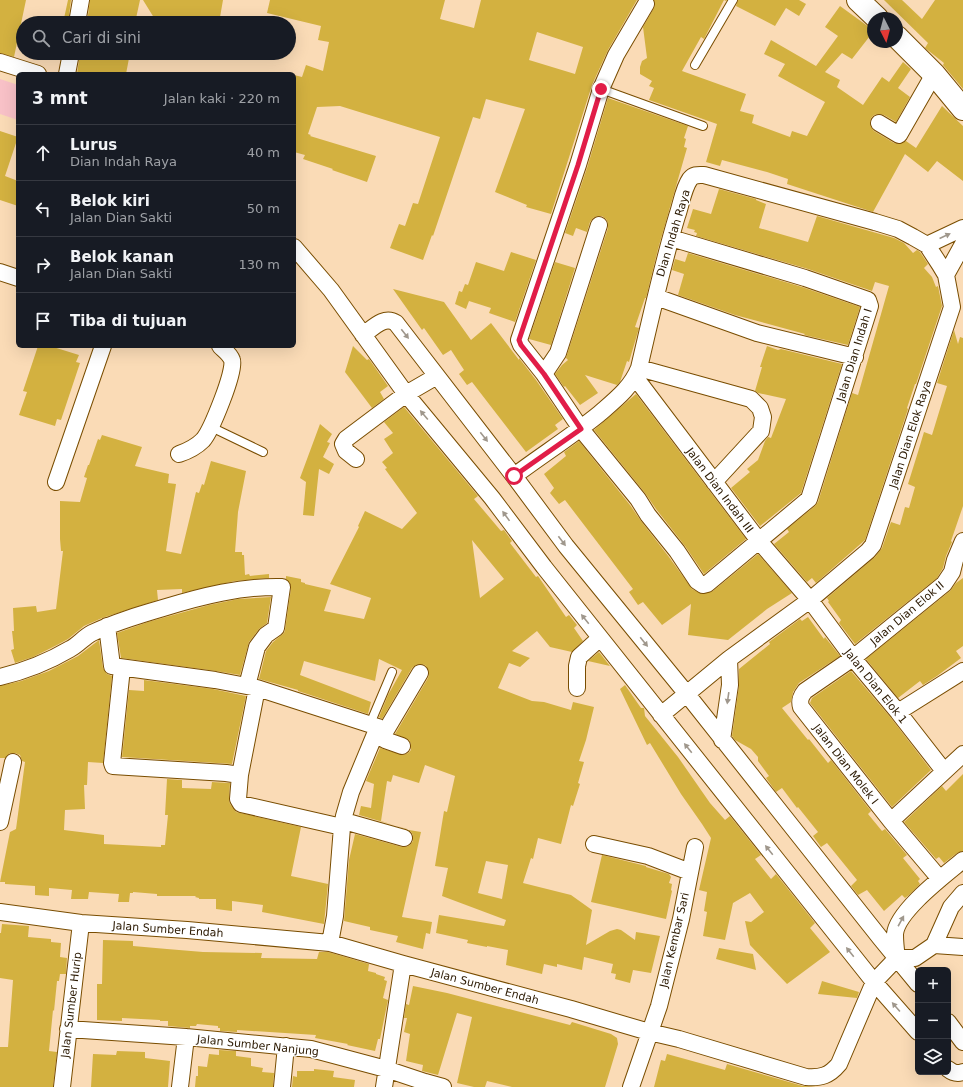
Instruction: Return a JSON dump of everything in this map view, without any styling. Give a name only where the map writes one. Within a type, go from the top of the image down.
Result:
[{"type":"main road","points":[[858,0],[871,12]]},
{"type":"main road","points":[[903,43],[934,74],[963,109]]},
{"type":"street","points":[[78,16],[81,0]]},
{"type":"street","points":[[581,429],[544,374],[521,345],[519,340],[578,165],[601,89],[616,55],[646,4]]},
{"type":"street","points":[[67,72],[70,60]]},
{"type":"street","points":[[0,62],[32,72]]},
{"type":"street","points":[[879,123],[899,135],[934,74]]},
{"type":"street","name":"Dian Indah Raya","points":[[514,476],[581,429],[622,395],[637,372],[671,238],[690,179],[697,174],[898,229],[927,245]]},
{"type":"street","points":[[544,374],[558,353],[599,225]]},
{"type":"street","points":[[927,245],[963,228]]},
{"type":"street","name":"Jalan Dian Indah I","points":[[581,429],[638,500],[697,581],[703,585],[708,584],[802,505],[811,495],[870,309],[870,303],[868,300],[805,278],[671,238]]},
{"type":"street","points":[[946,276],[963,244]]},
{"type":"street","name":"Jalan Dian Elok Raya","points":[[661,715],[729,659],[810,600],[868,551],[876,539],[957,310],[946,276],[927,245]]},
{"type":"street","points":[[296,249],[331,290],[406,394],[492,498],[600,638],[874,982],[915,1029]]},
{"type":"street","points":[[0,272],[16,277]]},
{"type":"street","points":[[656,297],[757,333],[855,357]]},
{"type":"street","points":[[363,335],[384,320],[394,321],[514,476],[566,546],[686,693],[915,980]]},
{"type":"street","points":[[56,482],[102,348]]},
{"type":"street","points":[[179,454],[196,446],[203,440],[211,427],[234,365],[230,355],[222,348]]},
{"type":"street","points":[[637,372],[751,399],[760,408],[763,417],[761,431],[714,482]]},
{"type":"street","name":"Jalan Dian Indah III","points":[[637,372],[714,482],[759,541],[810,600]]},
{"type":"street","points":[[356,459],[346,451],[344,444],[346,439],[406,394],[437,376]]},
{"type":"street","name":"Jalan Dian Elok II","points":[[853,658],[944,584],[959,561],[963,541]]},
{"type":"street","points":[[0,677],[18,673],[45,662],[71,649],[90,634],[132,617],[201,597],[262,587],[282,587],[276,628],[266,635],[257,647],[240,775],[238,799],[240,804],[343,824],[404,838]]},
{"type":"street","name":"Jalan Dian Elok 1","points":[[810,600],[853,658],[944,771]]},
{"type":"street","points":[[107,626],[112,665],[122,668],[215,680],[252,687],[378,727],[385,740],[402,746]]},
{"type":"street","points":[[578,688],[577,666],[579,657],[600,638]]},
{"type":"street","name":"Jalan Dian Molek I","points":[[853,658],[805,691],[801,696],[801,706],[891,821],[940,879]]},
{"type":"street","points":[[722,740],[730,685],[729,659]]},
{"type":"street","points":[[122,668],[112,763],[113,766],[240,775]]},
{"type":"street","points":[[898,712],[963,671]]},
{"type":"street","points":[[330,943],[335,916],[343,824],[351,792],[378,727],[420,673]]},
{"type":"street","points":[[891,821],[963,754]]},
{"type":"street","points":[[0,822],[13,762]]},
{"type":"street","points":[[594,844],[648,856],[690,872]]},
{"type":"street","name":"Jalan Kembar Sari","points":[[631,1087],[659,1006],[681,919],[695,847]]},
{"type":"street","points":[[897,958],[895,933],[899,921],[908,910],[940,879],[963,860]]},
{"type":"street","points":[[897,958],[915,958],[934,945],[951,907],[955,900],[963,893]]},
{"type":"street","name":"Jalan Sumber Endah","points":[[0,912],[81,923],[187,930],[330,943],[649,1032],[679,1039],[806,1076],[821,1077],[833,1072],[839,1064],[874,982],[897,958]]},
{"type":"street","name":"Jalan Sumber Hurip","points":[[62,1087],[81,923]]},
{"type":"street","points":[[934,945],[963,947]]},
{"type":"street","points":[[384,1087],[403,964]]},
{"type":"street","points":[[951,1026],[963,1042]]},
{"type":"street","name":"Jalan Sumber Nanjung","points":[[68,1029],[311,1049],[386,1069],[443,1087]]},
{"type":"street","points":[[180,1087],[186,1038]]},
{"type":"street","points":[[951,1044],[954,1042],[963,1042]]},
{"type":"street","points":[[282,1087],[286,1046]]},
{"type":"lane","points":[[695,65],[732,0]]},
{"type":"lane","points":[[601,89],[703,126]]},
{"type":"lane","points":[[211,427],[263,452]]},
{"type":"lane","points":[[378,727],[392,672]]},
{"type":"shaded area","points":[[0,79],[16,84],[16,119],[0,114]]},
{"type":"building","points":[[0,0],[26,0],[23,16],[16,16],[16,48],[14,57],[0,53]]},
{"type":"building","points":[[68,0],[71,0],[69,16],[65,16]]},
{"type":"building","points":[[90,0],[140,0],[137,16],[88,16]]},
{"type":"building","points":[[143,0],[223,0],[220,16],[153,16]]},
{"type":"building","points":[[270,0],[445,0],[440,19],[474,28],[481,0],[637,0],[608,50],[592,85],[551,214],[526,207],[527,205],[495,192],[525,109],[486,99],[480,119],[473,117],[433,236],[432,235],[423,260],[390,248],[399,224],[405,226],[413,203],[418,204],[440,137],[340,106],[317,107],[308,134],[311,135],[310,136],[376,156],[367,182],[303,159],[305,155],[296,153],[296,76],[302,77],[306,65],[323,71],[329,42],[318,40],[321,26],[296,20],[296,16],[279,16],[267,13]],"holes":[[[537,32],[583,47],[575,74],[529,60]]]},
{"type":"building","points":[[654,0],[724,0],[704,39],[701,37],[682,71],[746,94],[740,111],[754,115],[752,123],[790,137],[792,131],[807,136],[825,102],[778,76],[785,64],[764,54],[771,40],[816,66],[838,36],[825,27],[840,6],[867,26],[867,40],[852,59],[842,53],[825,72],[840,80],[837,87],[863,105],[882,77],[889,82],[903,62],[911,69],[898,88],[910,97],[896,122],[884,115],[874,115],[870,122],[871,127],[874,131],[894,143],[899,144],[906,141],[916,148],[942,106],[963,126],[963,181],[937,161],[928,172],[905,154],[873,212],[787,184],[788,179],[767,172],[722,160],[720,166],[706,162],[717,124],[649,100],[654,88],[649,86],[652,81],[640,74],[642,61],[647,58],[643,27],[655,4]]},
{"type":"building","points":[[738,0],[799,0],[806,4],[799,16],[786,8],[775,26],[736,6]]},
{"type":"building","points":[[884,0],[902,0],[922,19],[935,0],[963,0],[963,89],[943,65],[944,63],[925,48],[928,43],[903,19],[903,12],[896,12]]},
{"type":"building","points":[[79,60],[129,60],[126,72],[77,72]]},
{"type":"building","points":[[608,98],[688,126],[684,138],[686,139],[684,147],[687,148],[658,249],[646,298],[635,327],[639,328],[629,362],[627,361],[620,382],[617,385],[585,375],[598,393],[580,405],[555,374],[568,360],[566,358],[608,228],[608,223],[602,216],[597,216],[590,222],[587,232],[576,228],[573,236],[565,233],[587,168]]},
{"type":"building","points":[[0,131],[16,136],[16,143],[5,176],[16,180],[16,205],[0,200]]},
{"type":"building","points":[[719,189],[756,199],[766,204],[759,228],[808,242],[817,216],[894,238],[904,243],[913,253],[917,250],[920,252],[928,264],[924,268],[932,277],[936,287],[938,286],[942,306],[907,408],[908,409],[865,540],[816,583],[812,578],[807,582],[774,544],[789,532],[787,529],[818,502],[852,393],[858,395],[889,286],[875,282],[872,291],[808,269],[696,236],[697,233],[694,232],[695,230],[687,228],[693,209],[711,214]]},
{"type":"building","points":[[511,252],[536,260],[515,322],[489,313],[491,308],[469,301],[466,309],[455,304],[459,291],[462,292],[465,284],[468,285],[476,262],[504,271]]},
{"type":"building","points":[[688,253],[802,287],[860,307],[848,345],[804,335],[805,334],[735,315],[678,295],[684,274],[672,270],[675,259],[685,262]]},
{"type":"building","points":[[555,262],[575,268],[551,345],[529,339]]},
{"type":"building","points":[[393,289],[444,302],[471,340],[491,323],[536,380],[563,419],[555,425],[558,429],[526,452],[472,382],[467,385],[459,374],[464,370],[451,350],[443,355],[424,328],[422,330]]},
{"type":"building","points":[[954,330],[958,344],[960,337],[963,338],[963,506],[951,541],[952,542],[943,568],[937,578],[855,644],[839,623],[841,620],[828,602],[829,601],[827,598],[875,557],[882,548],[891,522],[900,525],[905,507],[909,508],[915,487],[908,484],[924,432],[932,435],[947,386],[937,383]]},
{"type":"building","points":[[353,346],[367,360],[369,359],[388,386],[380,392],[384,399],[372,408],[345,372]]},
{"type":"building","points":[[767,346],[778,350],[781,349],[842,364],[801,493],[760,526],[731,488],[750,472],[747,469],[758,460],[765,441],[768,437],[771,438],[786,399],[755,391],[762,367],[760,367]]},
{"type":"building","points":[[37,348],[56,348],[79,355],[76,362],[80,363],[61,420],[57,419],[55,426],[19,415],[27,392],[23,391]]},
{"type":"building","points":[[636,394],[746,539],[704,574],[645,493],[594,430]]},
{"type":"building","points":[[404,407],[478,496],[474,499],[501,531],[504,530],[512,541],[510,543],[536,577],[538,576],[566,617],[569,615],[577,625],[574,628],[583,641],[572,652],[550,647],[537,631],[512,651],[530,658],[520,667],[509,663],[498,688],[532,701],[544,702],[571,710],[573,702],[594,707],[579,761],[584,762],[578,783],[580,784],[573,806],[571,805],[561,844],[538,838],[533,859],[531,858],[523,883],[571,895],[592,910],[586,945],[610,931],[617,929],[621,930],[635,940],[636,932],[660,936],[651,973],[633,970],[630,983],[615,979],[616,974],[611,973],[613,964],[584,957],[582,970],[557,964],[557,967],[544,964],[542,974],[506,965],[508,950],[467,943],[468,940],[436,933],[439,915],[504,926],[506,920],[442,896],[448,868],[435,866],[444,811],[447,812],[455,776],[425,765],[419,783],[393,775],[391,782],[387,781],[381,821],[395,826],[359,815],[361,806],[371,808],[374,784],[366,781],[380,748],[403,755],[411,750],[409,740],[395,734],[428,678],[428,669],[425,665],[420,664],[412,668],[382,719],[379,717],[388,695],[402,670],[379,659],[375,681],[304,661],[300,675],[371,702],[368,714],[298,690],[259,679],[266,651],[273,642],[284,633],[285,630],[291,588],[286,576],[301,579],[301,582],[305,584],[331,590],[324,611],[364,619],[371,598],[330,584],[359,527],[358,526],[365,511],[402,529],[417,513],[385,469],[387,468],[382,462],[393,453],[384,439],[393,433],[384,422]],"holes":[[[472,540],[504,579],[480,598]],[[486,861],[508,865],[502,899],[478,893]]]},
{"type":"building","points":[[320,424],[332,434],[327,442],[330,443],[323,457],[334,464],[329,474],[319,469],[314,516],[303,515],[306,482],[300,478]]},
{"type":"building","points":[[102,435],[142,447],[135,466],[169,474],[168,483],[176,484],[166,551],[181,554],[196,492],[199,493],[202,484],[204,485],[211,461],[246,471],[238,512],[235,552],[242,552],[242,555],[244,555],[245,575],[249,574],[250,576],[269,574],[269,578],[235,581],[182,593],[182,589],[157,590],[158,600],[102,618],[84,626],[68,639],[57,645],[33,657],[15,663],[11,650],[14,649],[12,631],[14,631],[13,608],[36,606],[37,612],[56,609],[63,551],[61,551],[60,539],[60,501],[80,502],[87,478],[84,477],[98,439],[100,440]]},
{"type":"building","points":[[579,441],[630,505],[692,589],[702,594],[713,591],[758,554],[792,593],[767,609],[728,640],[688,635],[691,604],[662,625],[643,602],[638,605],[629,592],[633,589],[565,500],[559,504],[550,493],[554,488],[544,474],[566,456],[564,452]]},
{"type":"building","points":[[963,578],[963,646],[956,651],[961,658],[923,685],[920,681],[898,698],[866,659],[950,591],[956,583]]},
{"type":"building","points":[[271,597],[267,623],[259,629],[249,642],[240,675],[121,658],[117,633],[148,622],[209,605],[238,599]]},
{"type":"building","points":[[808,617],[824,639],[825,637],[840,656],[799,683],[793,692],[791,702],[782,708],[828,763],[831,760],[871,811],[868,814],[882,831],[885,829],[907,855],[903,858],[920,879],[918,881],[920,884],[909,895],[905,898],[902,895],[884,911],[867,890],[858,895],[851,886],[857,880],[827,843],[821,847],[813,836],[818,832],[782,788],[776,792],[766,778],[769,776],[758,761],[758,757],[751,749],[735,740],[732,736],[739,686],[739,669],[770,644],[769,642],[800,619],[802,621]]},
{"type":"building","points":[[99,640],[103,668],[107,674],[112,676],[103,763],[88,762],[87,785],[84,785],[85,809],[65,810],[64,830],[104,835],[104,844],[161,847],[161,845],[165,845],[168,815],[165,815],[167,779],[182,780],[182,788],[211,789],[212,782],[230,783],[230,804],[236,812],[301,827],[291,876],[328,884],[324,924],[262,912],[263,905],[232,901],[232,911],[216,909],[216,899],[199,899],[195,897],[196,896],[157,896],[157,894],[133,892],[130,893],[129,902],[118,902],[119,894],[89,892],[88,899],[71,899],[72,890],[49,888],[49,896],[35,895],[35,886],[5,884],[5,882],[0,882],[10,832],[16,829],[25,762],[22,761],[20,755],[15,753],[10,753],[5,758],[0,758],[0,686],[21,681],[49,671],[78,656]]},
{"type":"building","points":[[599,652],[610,666],[588,661]]},
{"type":"building","points":[[851,671],[891,718],[931,770],[892,807],[810,703],[812,698]]},
{"type":"building","points":[[144,680],[213,689],[246,696],[232,764],[122,757],[129,690],[144,691]]},
{"type":"building","points":[[625,685],[641,708],[644,708],[645,716],[678,757],[710,803],[725,820],[730,816],[761,855],[755,859],[771,879],[776,874],[815,923],[810,928],[830,952],[787,984],[750,945],[745,921],[751,922],[764,912],[750,893],[733,903],[725,940],[703,936],[707,912],[704,911],[707,892],[699,890],[711,838],[681,794],[650,743],[647,745],[620,689]]},
{"type":"building","points":[[963,774],[963,851],[957,853],[944,863],[939,857],[936,859],[904,822],[942,786],[946,791]]},
{"type":"building","points":[[408,830],[421,832],[402,917],[432,922],[430,934],[426,933],[423,949],[396,942],[398,936],[370,930],[370,927],[344,921],[349,860],[355,834],[406,847],[413,841],[413,835]]},
{"type":"building","points":[[602,855],[646,866],[669,874],[671,877],[669,883],[672,884],[672,891],[666,919],[591,902]]},
{"type":"building","points":[[2,924],[29,926],[28,937],[51,939],[51,942],[61,943],[60,957],[67,958],[66,974],[60,974],[59,981],[57,981],[54,1011],[53,1010],[49,1051],[57,1052],[53,1087],[0,1087],[0,1047],[8,1047],[13,980],[0,978],[0,933]]},
{"type":"building","points":[[103,940],[133,941],[133,946],[203,952],[262,953],[261,958],[317,959],[319,952],[328,952],[369,964],[368,971],[385,977],[384,980],[387,981],[383,998],[388,1000],[380,1039],[378,1039],[375,1051],[315,1038],[316,1035],[237,1030],[237,1032],[220,1031],[218,1026],[197,1024],[196,1026],[190,1026],[190,1028],[168,1026],[168,1021],[160,1020],[122,1018],[122,1021],[97,1020],[97,984],[102,984]]},
{"type":"building","points":[[719,948],[753,954],[756,970],[716,959]]},
{"type":"building","points":[[822,981],[859,992],[857,998],[818,994]]},
{"type":"building","points":[[413,986],[447,993],[570,1025],[572,1022],[611,1034],[617,1038],[618,1044],[605,1087],[512,1087],[487,1081],[485,1087],[474,1087],[457,1083],[472,1017],[457,1013],[438,1075],[422,1071],[423,1065],[406,1061],[410,1034],[404,1032],[407,1018],[404,1018],[406,1004],[409,1005]]},
{"type":"building","points":[[219,1050],[236,1051],[236,1056],[251,1058],[251,1066],[263,1068],[262,1072],[274,1073],[273,1087],[195,1087],[196,1076],[198,1076],[198,1066],[207,1067],[209,1054],[219,1055]]},
{"type":"building","points":[[117,1051],[145,1052],[145,1058],[170,1061],[168,1087],[91,1087],[93,1054],[116,1055]]},
{"type":"building","points":[[667,1054],[725,1070],[727,1064],[803,1086],[818,1087],[654,1087],[661,1060],[665,1061]]},
{"type":"building","points":[[314,1069],[334,1071],[333,1077],[355,1080],[354,1087],[292,1087],[293,1076],[297,1077],[297,1071],[314,1071]]},
{"type":"route","points":[[514,476],[581,429],[544,374],[521,345],[519,340],[578,165],[601,89]]}]
